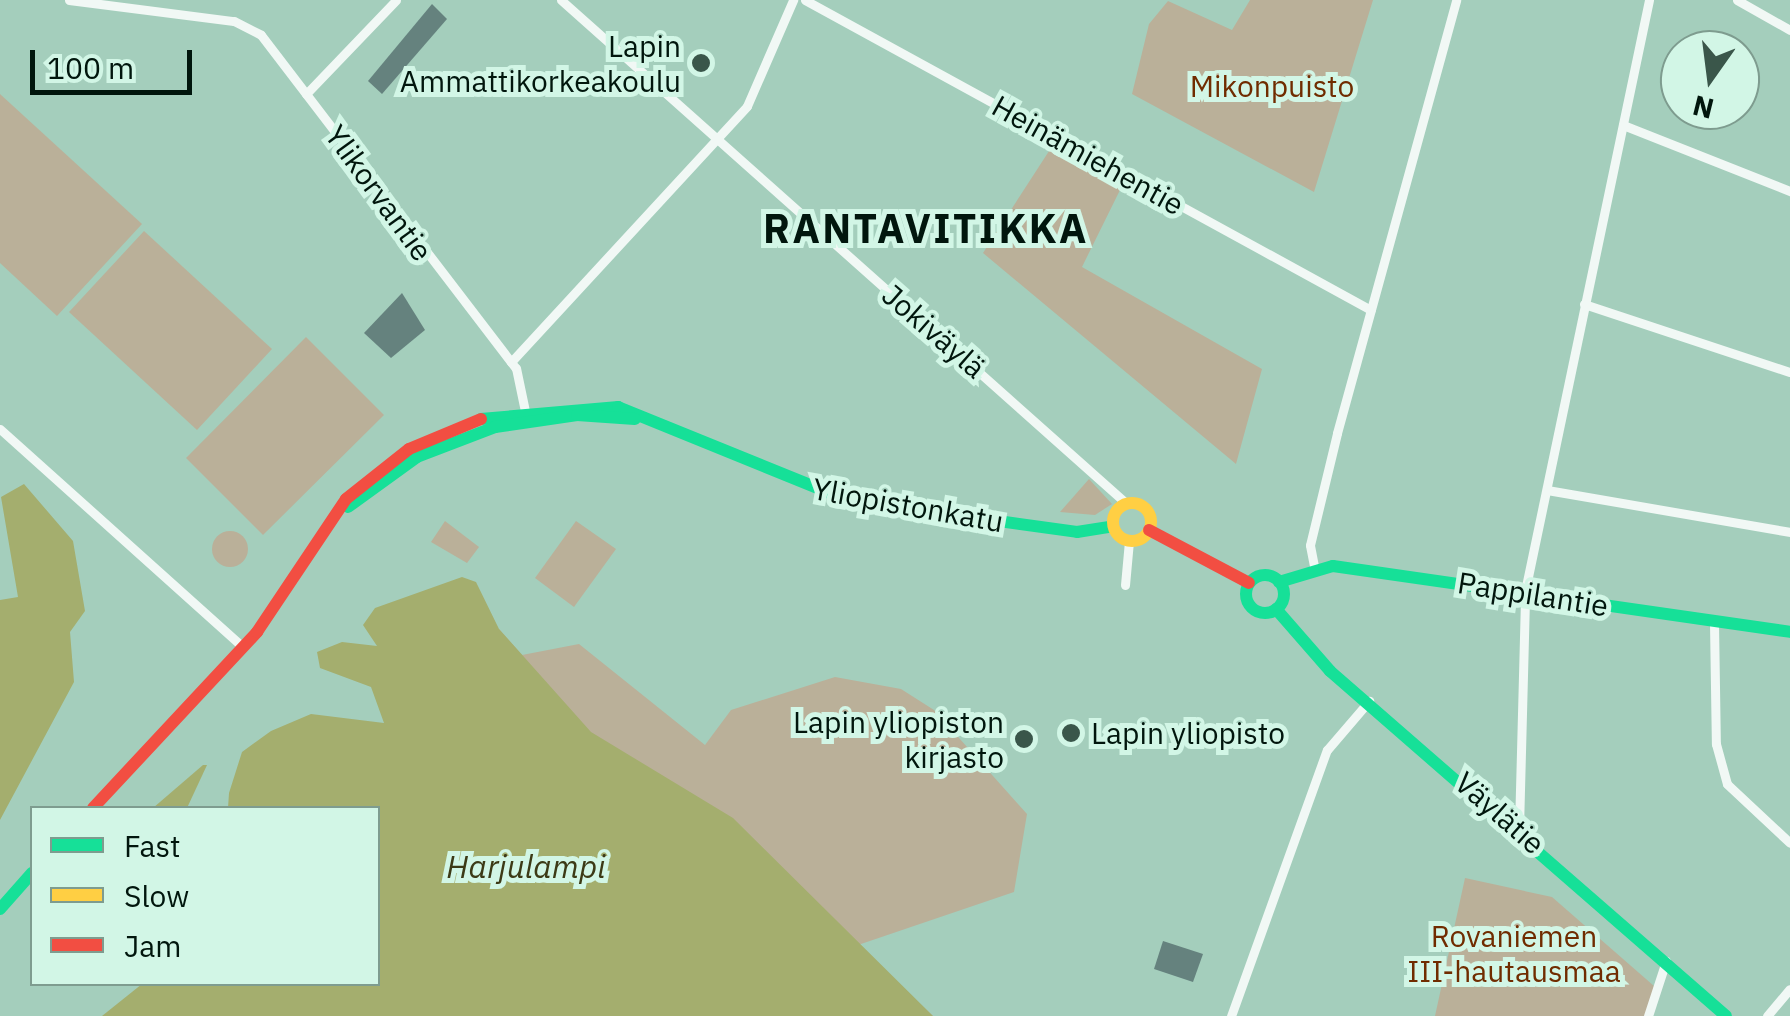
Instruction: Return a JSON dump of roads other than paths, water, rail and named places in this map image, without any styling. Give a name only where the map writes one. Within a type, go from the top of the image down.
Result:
[{"type":"street","name":"Ylikorvantie","points":[[68,0],[247,25],[306,94],[512,362]]},
{"type":"street","points":[[306,94],[396,0]]},
{"type":"street","name":"Jokiväylä","points":[[561,0],[1128,504]]},
{"type":"street","points":[[526,414],[512,362],[718,140],[766,76],[792,0]]},
{"type":"street","name":"Heinämiehentie","points":[[805,0],[1371,310]]},
{"type":"street","points":[[1149,530],[1250,583],[1279,582],[1314,566],[1310,545],[1456,0]]},
{"type":"street","points":[[1519,828],[1526,591],[1649,0]]},
{"type":"street","points":[[1736,0],[1790,30]]},
{"type":"street","points":[[1623,126],[1790,191]]},
{"type":"street","points":[[1584,304],[1790,372]]},
{"type":"street","name":"Yliopistonkatu","points":[[94,806],[242,646],[342,511],[409,450],[526,414],[656,421],[847,500],[1077,532],[1113,526]]},
{"type":"street","points":[[0,429],[242,646]]},
{"type":"street","points":[[1547,490],[1790,532]]},
{"type":"street","points":[[1125,586],[1128,541],[1113,526],[1128,504],[1148,513],[1149,530]]},
{"type":"street","points":[[1128,541],[1149,530]]},
{"type":"street","name":"Pappilantie","points":[[1314,566],[1526,591],[1790,632]]},
{"type":"street","points":[[1276,609],[1279,582]]},
{"type":"street","name":"Väylätie","points":[[1250,583],[1249,606],[1276,609],[1369,702],[1519,828],[1726,1016]]},
{"type":"street","points":[[1714,623],[1716,744],[1727,784],[1790,843]]},
{"type":"street","points":[[1231,1016],[1327,750],[1369,702]]},
{"type":"street","points":[[0,908],[30,875]]},
{"type":"street","points":[[1648,1016],[1666,961]]},
{"type":"street","points":[[1767,1016],[1790,989]]},
{"type":"water","points":[[24,484],[73,541],[85,611],[70,632],[74,682],[0,820],[0,600],[18,597],[1,497]]},
{"type":"water","name":"Harjulampi","points":[[462,577],[476,582],[499,629],[591,732],[733,818],[933,1016],[102,1016],[140,986],[380,986],[380,806],[228,806],[242,752],[271,731],[311,714],[384,723],[371,687],[320,668],[317,652],[342,642],[377,646],[363,625],[375,608]]},
{"type":"water","points":[[207,765],[188,806],[155,806]]},
{"type":"place","name":"Lapin Ammattikorkeakoulu","points":[[701,63]]},
{"type":"place","name":"Lapin yliopisto","points":[[1071,733]]},
{"type":"place","name":"Lapin yliopiston kirjasto","points":[[1024,739]]},
{"type":"district","name":"RANTAVITIKKA","points":[[926,228]]},
{"type":"park label","name":"Mikonpuisto","points":[[1272,86]]},
{"type":"park label","name":"Rovaniemen III-hautausmaa","points":[[1514,953]]}]
